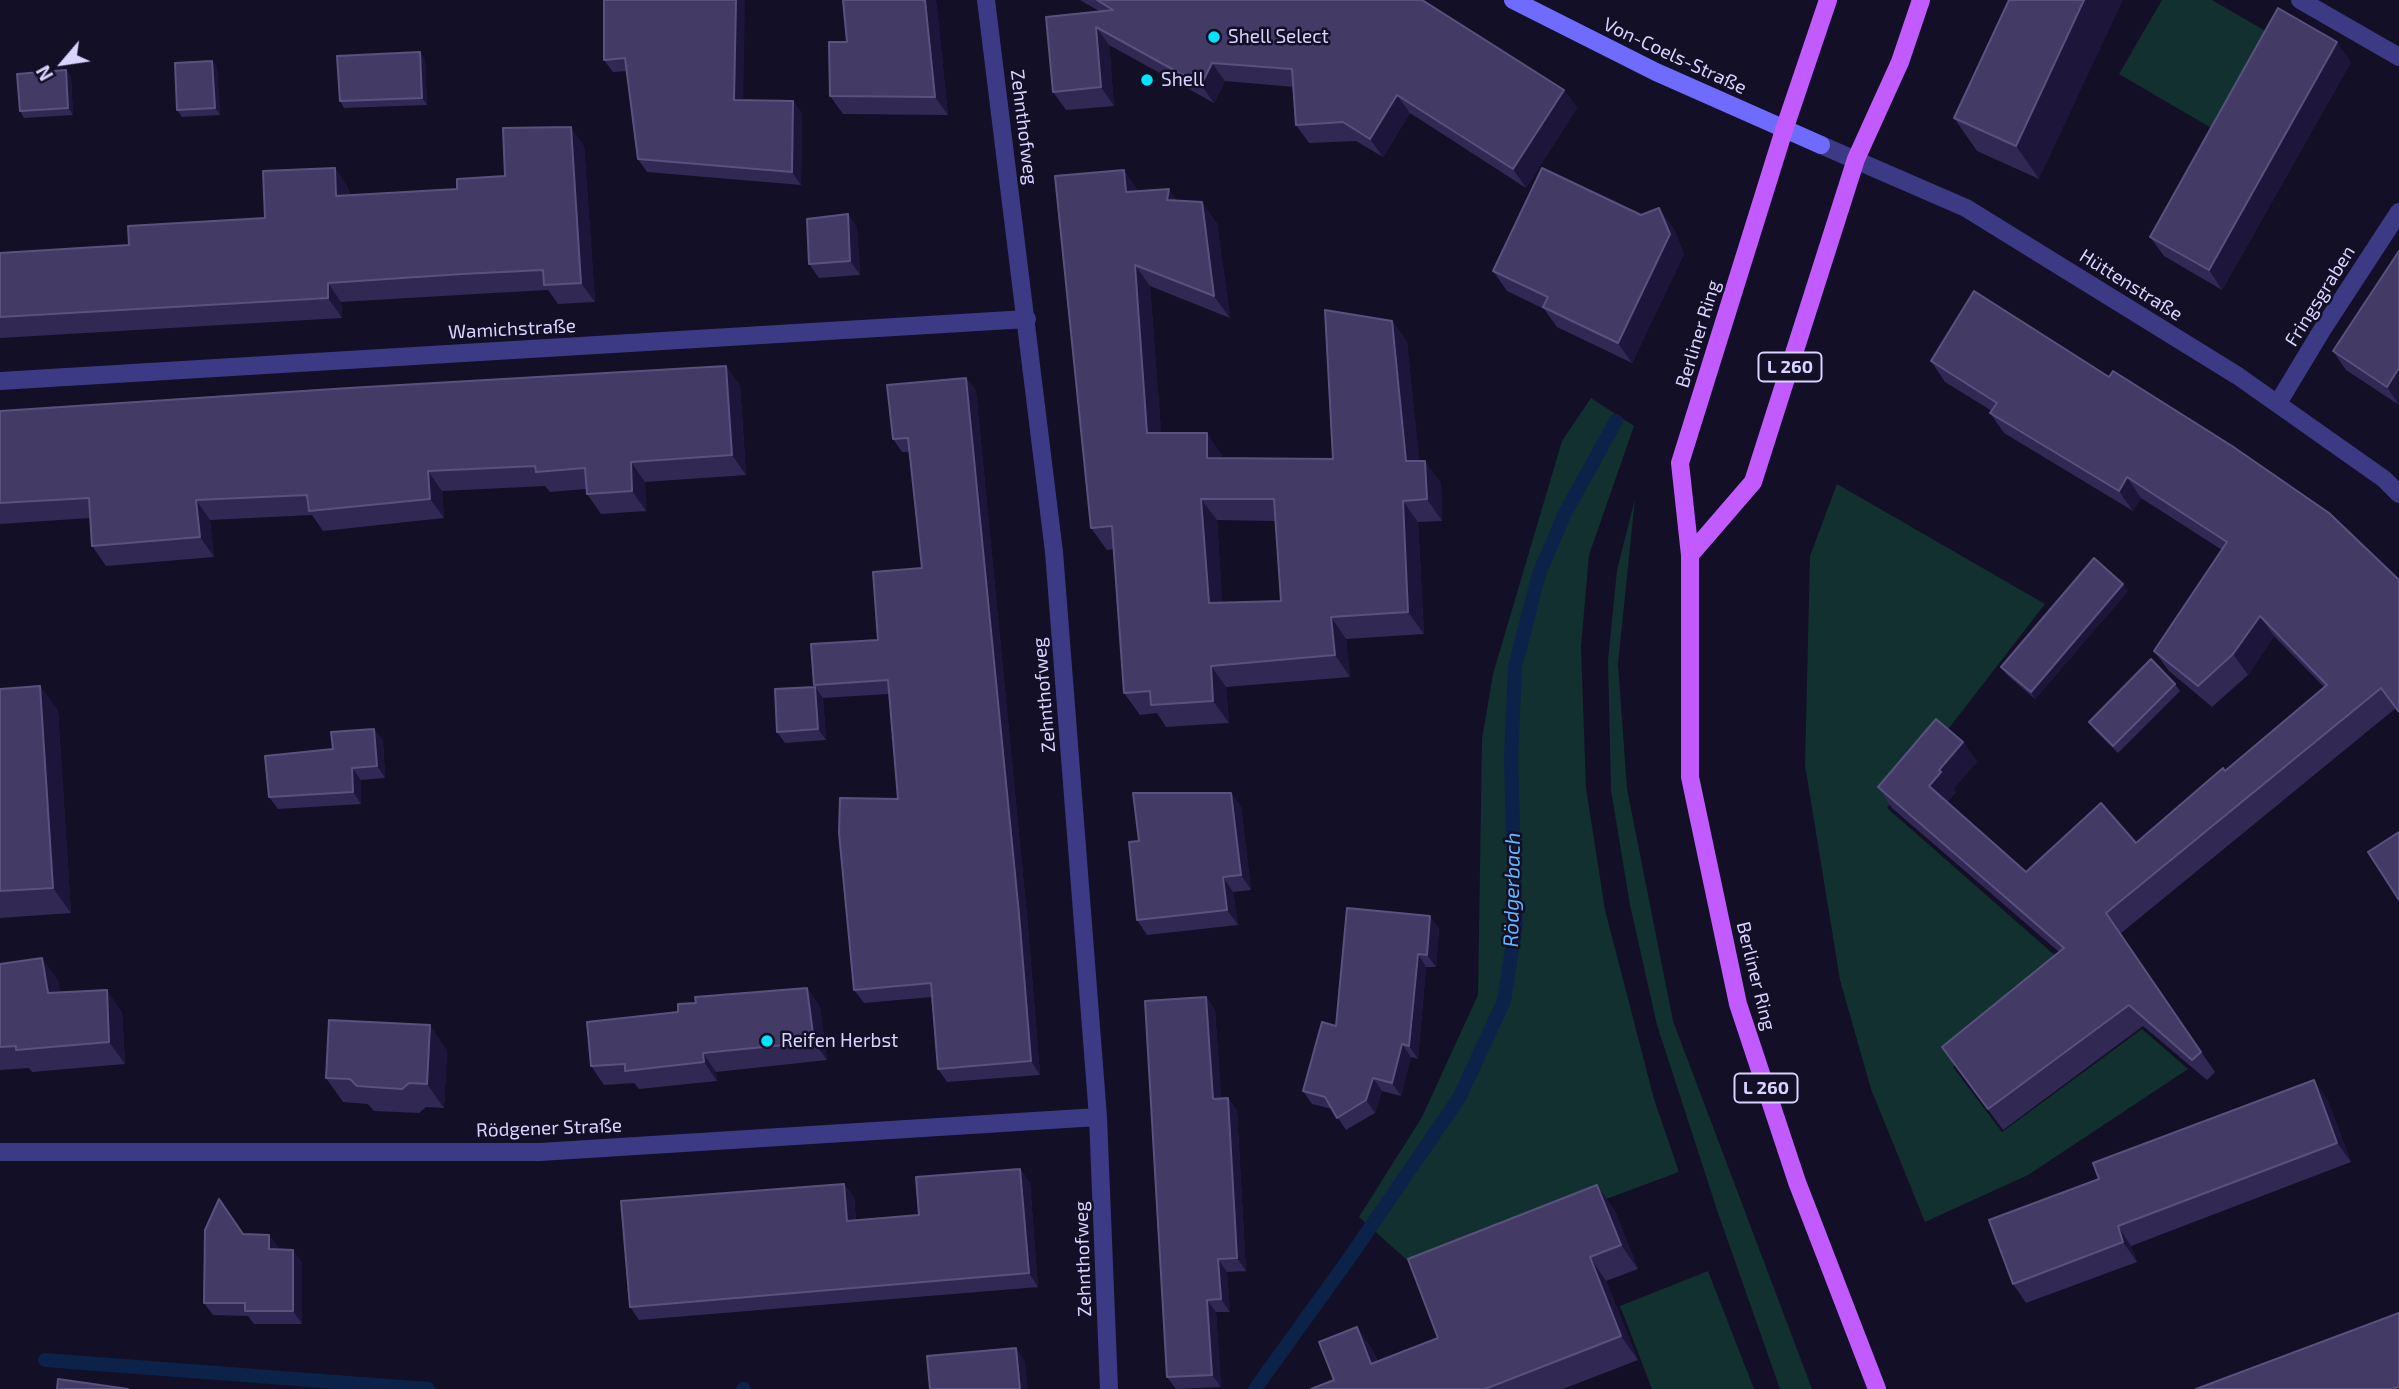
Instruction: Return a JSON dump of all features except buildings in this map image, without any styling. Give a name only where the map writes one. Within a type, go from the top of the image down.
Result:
[{"type":"main road","name":"Von-Coels-Straße","points":[[1513,0],[1656,72],[1821,145]]},
{"type":"main road","name":"L 260","points":[[1784,130],[1828,0]]},
{"type":"main road","name":"L 260","points":[[1690,555],[1753,482],[1856,159],[1900,62],[1921,0]]},
{"type":"main road","name":"Berliner Ring","points":[[1784,130],[1681,463],[1690,555],[1690,777],[1738,1004],[1797,1182],[1877,1389]]},
{"type":"street","name":"Zehnthofweg","points":[[986,0],[1054,552],[1098,1117],[1109,1389]]},
{"type":"street","points":[[2300,0],[2399,58]]},
{"type":"street","name":"Hüttenstraße","points":[[1821,145],[1966,208],[2238,376],[2384,479],[2399,494]]},
{"type":"street","name":"Fringsgraben","points":[[2278,403],[2399,212]]},
{"type":"street","name":"Wamichstraße","points":[[0,381],[1027,319]]},
{"type":"street","name":"Rödgener Straße","points":[[0,1152],[540,1152],[1098,1117]]},
{"type":"green space","points":[[2162,0],[2212,0],[2269,33],[2213,129],[2119,74]]},
{"type":"green space","points":[[1591,398],[1634,426],[1589,555],[1581,647],[1586,788],[1605,910],[1654,1099],[1679,1172],[1417,1269],[1359,1217],[1422,1117],[1478,995],[1482,739],[1493,674],[1562,441]]},
{"type":"green space","points":[[1837,484],[2045,604],[1887,808],[2075,973],[1953,1067],[2002,1132],[2142,1029],[2188,1069],[2028,1175],[1925,1222],[1871,1089],[1840,980],[1805,765],[1810,556]]},
{"type":"green space","points":[[1635,499],[1618,664],[1627,789],[1673,1021],[1812,1389],[1780,1389],[1718,1213],[1657,1025],[1630,905],[1611,790],[1608,660],[1617,570]]},
{"type":"green space","points":[[1708,1271],[1754,1389],[1652,1389],[1620,1306]]},
{"type":"waterway","name":"Rödgerbach","points":[[1255,1389],[1459,1098],[1504,1001],[1516,924],[1511,760],[1515,667],[1539,574],[1565,513],[1616,421]]},
{"type":"waterway","name":"Rödgerbach","points":[[45,1360],[428,1389]]},
{"type":"place","name":"Shell Select","points":[[1214,37]]},
{"type":"place","name":"Shell","points":[[1147,80]]},
{"type":"place","name":"Reifen Herbst","points":[[767,1041]]}]
